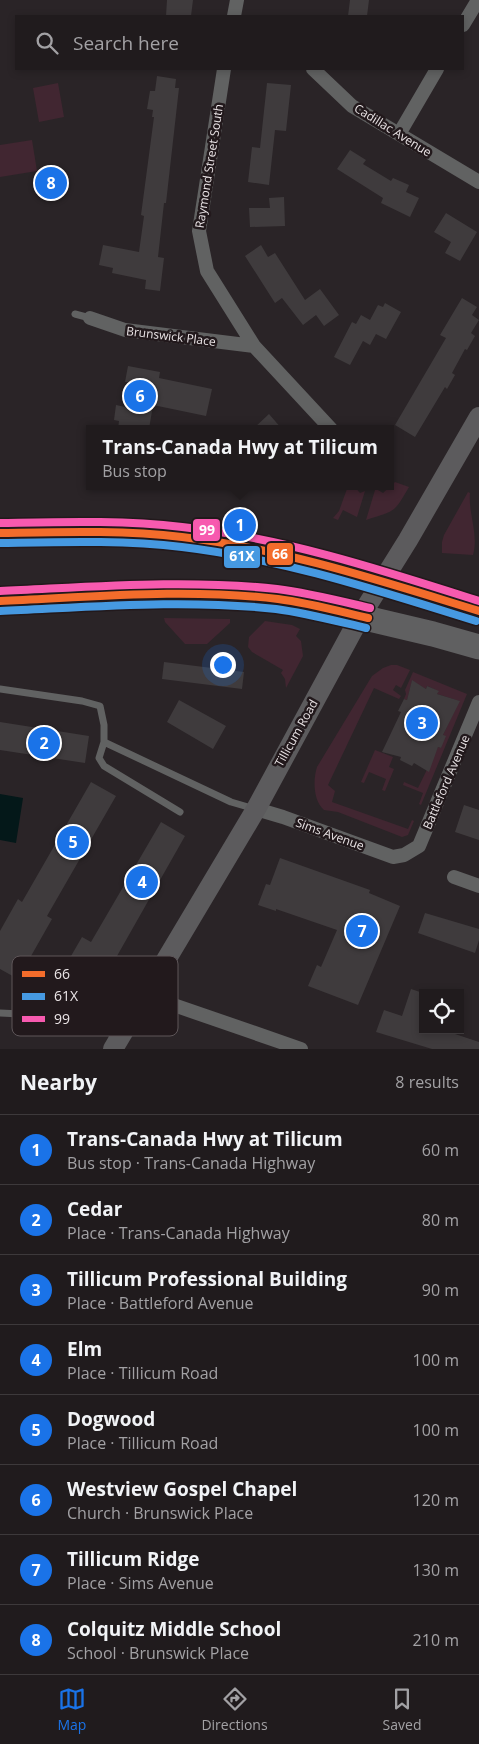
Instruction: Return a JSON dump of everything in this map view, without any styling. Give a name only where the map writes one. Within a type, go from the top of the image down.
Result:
[{"type":"highway","points":[[0,533],[125,532],[183,537],[294,557],[382,581],[479,611]]},
{"type":"highway","points":[[3,601],[136,596],[264,598],[323,608],[433,634],[479,648]]},
{"type":"main road","name":"Tillicum Road","points":[[168,956],[256,809],[360,617],[408,540],[479,417]]},
{"type":"street","points":[[464,23],[478,0]]},
{"type":"street","name":"Raymond Street South","points":[[224,70],[199,230],[207,271],[254,346],[327,425]]},
{"type":"street","name":"Cadillac Avenue","points":[[314,70],[352,106],[479,182]]},
{"type":"street","points":[[399,134],[436,70]]},
{"type":"street","name":"Brunswick Place","points":[[90,318],[125,330],[254,346]]},
{"type":"street","name":"Battleford Avenue","points":[[404,855],[419,846],[479,702]]},
{"type":"street","name":"Sims Avenue","points":[[256,809],[393,857],[404,855]]},
{"type":"street","points":[[454,877],[479,886]]},
{"type":"street","points":[[178,1006],[301,1049]]},
{"type":"lane","points":[[75,314],[90,318]]},
{"type":"lane","points":[[0,689],[82,701],[100,706],[104,725],[104,742],[99,758],[104,766],[180,812]]},
{"type":"lane","points":[[104,742],[231,802],[256,809]]},
{"type":"shaded area","points":[[58,83],[64,117],[39,122],[33,88]]},
{"type":"shaded area","points":[[32,140],[37,171],[0,177],[0,145]]},
{"type":"shaded area","points":[[394,483],[409,487],[400,503],[388,513],[366,520],[375,490],[383,493],[386,490],[394,490]]},
{"type":"shaded area","points":[[347,490],[357,490],[360,493],[365,491],[357,517],[343,510],[338,520],[333,518],[339,511]]},
{"type":"shaded area","points":[[468,492],[470,493],[470,509],[475,539],[473,555],[442,553],[444,535]]},
{"type":"shaded area","points":[[164,618],[230,619],[230,623],[207,644],[185,644],[165,622]]},
{"type":"shaded area","points":[[265,621],[292,625],[300,629],[296,636],[301,641],[303,656],[286,688],[285,679],[281,673],[283,670],[252,652],[248,647],[249,637]]},
{"type":"shaded area","points":[[391,665],[397,665],[410,670],[401,688],[396,685],[393,690],[401,696],[399,699],[374,688],[328,785],[335,791],[332,802],[408,829],[412,820],[414,821],[408,835],[402,837],[338,812],[324,810],[320,806],[315,790],[317,767],[372,676]]},
{"type":"shaded area","points":[[413,672],[467,694],[421,805],[419,804],[423,793],[403,785],[404,782],[418,788],[438,747],[441,748],[443,735],[459,701],[437,694],[438,691],[427,686],[426,689],[412,681],[407,700],[404,699],[405,690]]},
{"type":"shaded area","points":[[375,750],[393,757],[389,767],[394,769],[385,791],[382,790],[386,779],[369,772],[364,783],[361,782]]},
{"type":"shaded area","points":[[0,794],[23,798],[16,843],[0,840]]},
{"type":"building","points":[[167,0],[193,0],[191,15],[166,15]]},
{"type":"building","points":[[350,0],[369,0],[367,15],[348,15]]},
{"type":"building","points":[[157,76],[176,79],[175,88],[179,88],[158,257],[164,258],[160,291],[145,289],[146,280],[112,273],[113,268],[99,265],[103,245],[139,252],[144,216],[141,215],[154,117],[152,117],[153,110],[147,109],[150,91],[155,91]]},
{"type":"building","points":[[267,83],[291,85],[286,131],[275,130],[269,185],[248,182],[252,147],[260,148]]},
{"type":"building","points":[[350,150],[366,160],[363,164],[391,181],[393,178],[409,185],[406,192],[419,198],[410,217],[381,203],[383,198],[337,169]]},
{"type":"building","points":[[284,197],[285,226],[250,227],[249,208],[270,208],[269,198]]},
{"type":"building","points":[[446,213],[477,232],[460,261],[445,253],[451,242],[434,232]]},
{"type":"building","points":[[261,245],[268,257],[275,253],[305,300],[320,289],[339,315],[324,326],[316,315],[303,325],[282,298],[275,303],[245,256]]},
{"type":"building","points":[[462,298],[477,307],[472,315],[479,320],[471,333],[475,336],[467,350],[465,349],[452,373],[455,375],[447,389],[445,387],[415,437],[395,425],[446,338],[440,335]]},
{"type":"building","points":[[385,303],[401,312],[386,339],[376,334],[370,345],[363,341],[350,365],[334,357],[352,322],[356,324],[361,315],[370,320],[378,305],[383,307]]},
{"type":"building","points":[[128,366],[160,372],[159,378],[212,389],[206,416],[153,405],[150,425],[118,425],[119,421],[114,420],[116,405],[125,407],[129,382],[125,382]]},
{"type":"building","points":[[269,414],[279,425],[257,425]]},
{"type":"building","points":[[164,662],[244,672],[242,689],[162,679]]},
{"type":"building","points":[[412,680],[426,689],[427,686],[439,691],[437,694],[460,701],[443,735],[446,736],[441,748],[438,747],[429,772],[414,763],[412,766],[400,760],[401,757],[382,752],[401,712],[398,711],[404,699],[407,700]]},
{"type":"building","points":[[179,700],[226,726],[213,749],[167,722]]},
{"type":"building","points":[[0,722],[89,736],[85,763],[0,750]]},
{"type":"building","points":[[91,782],[116,796],[47,916],[52,919],[31,956],[12,956],[12,976],[0,969],[0,931],[18,899],[22,902]]},
{"type":"building","points":[[464,805],[479,810],[479,840],[455,832]]},
{"type":"building","points":[[161,822],[185,836],[117,956],[71,956],[82,937],[91,942]]},
{"type":"building","points":[[280,858],[370,890],[369,893],[400,906],[358,1005],[308,986],[317,965],[321,967],[337,930],[276,909],[276,911],[258,905],[266,884],[270,885]]},
{"type":"building","points":[[425,913],[479,929],[479,940],[475,953],[418,933]]},
{"type":"building","points":[[411,989],[419,992],[419,1034],[455,1034],[479,1042],[479,1049],[432,1049],[376,1032],[384,1010],[402,1016]]},
{"type":"transit line","name":"99","points":[[0,523],[136,523],[220,532],[332,556],[479,601]]},
{"type":"transit line","name":"66","points":[[0,533],[136,533],[220,542],[332,567],[479,611]]},
{"type":"transit line","name":"61X","points":[[0,543],[137,543],[220,552],[331,577],[476,621]]},
{"type":"transit line","name":"99","points":[[0,591],[173,584],[242,586],[301,593],[370,608]]},
{"type":"transit line","name":"66","points":[[0,601],[139,594],[209,594],[278,599],[368,618]]},
{"type":"transit line","name":"61X","points":[[0,611],[173,604],[242,606],[276,609],[366,628]]},
{"type":"place","name":"Colquitz Middle School","points":[[51,183]]},
{"type":"place","name":"Westview Gospel Chapel","points":[[140,396]]},
{"type":"place","name":"Trans-Canada Hwy at Tilicum","points":[[240,525]]},
{"type":"place","name":"Tillicum Professional Building","points":[[422,723]]},
{"type":"place","name":"Cedar","points":[[44,743]]},
{"type":"place","name":"Dogwood","points":[[73,842]]},
{"type":"place","name":"Elm","points":[[142,882]]},
{"type":"place","name":"Tillicum Ridge","points":[[362,931]]}]
